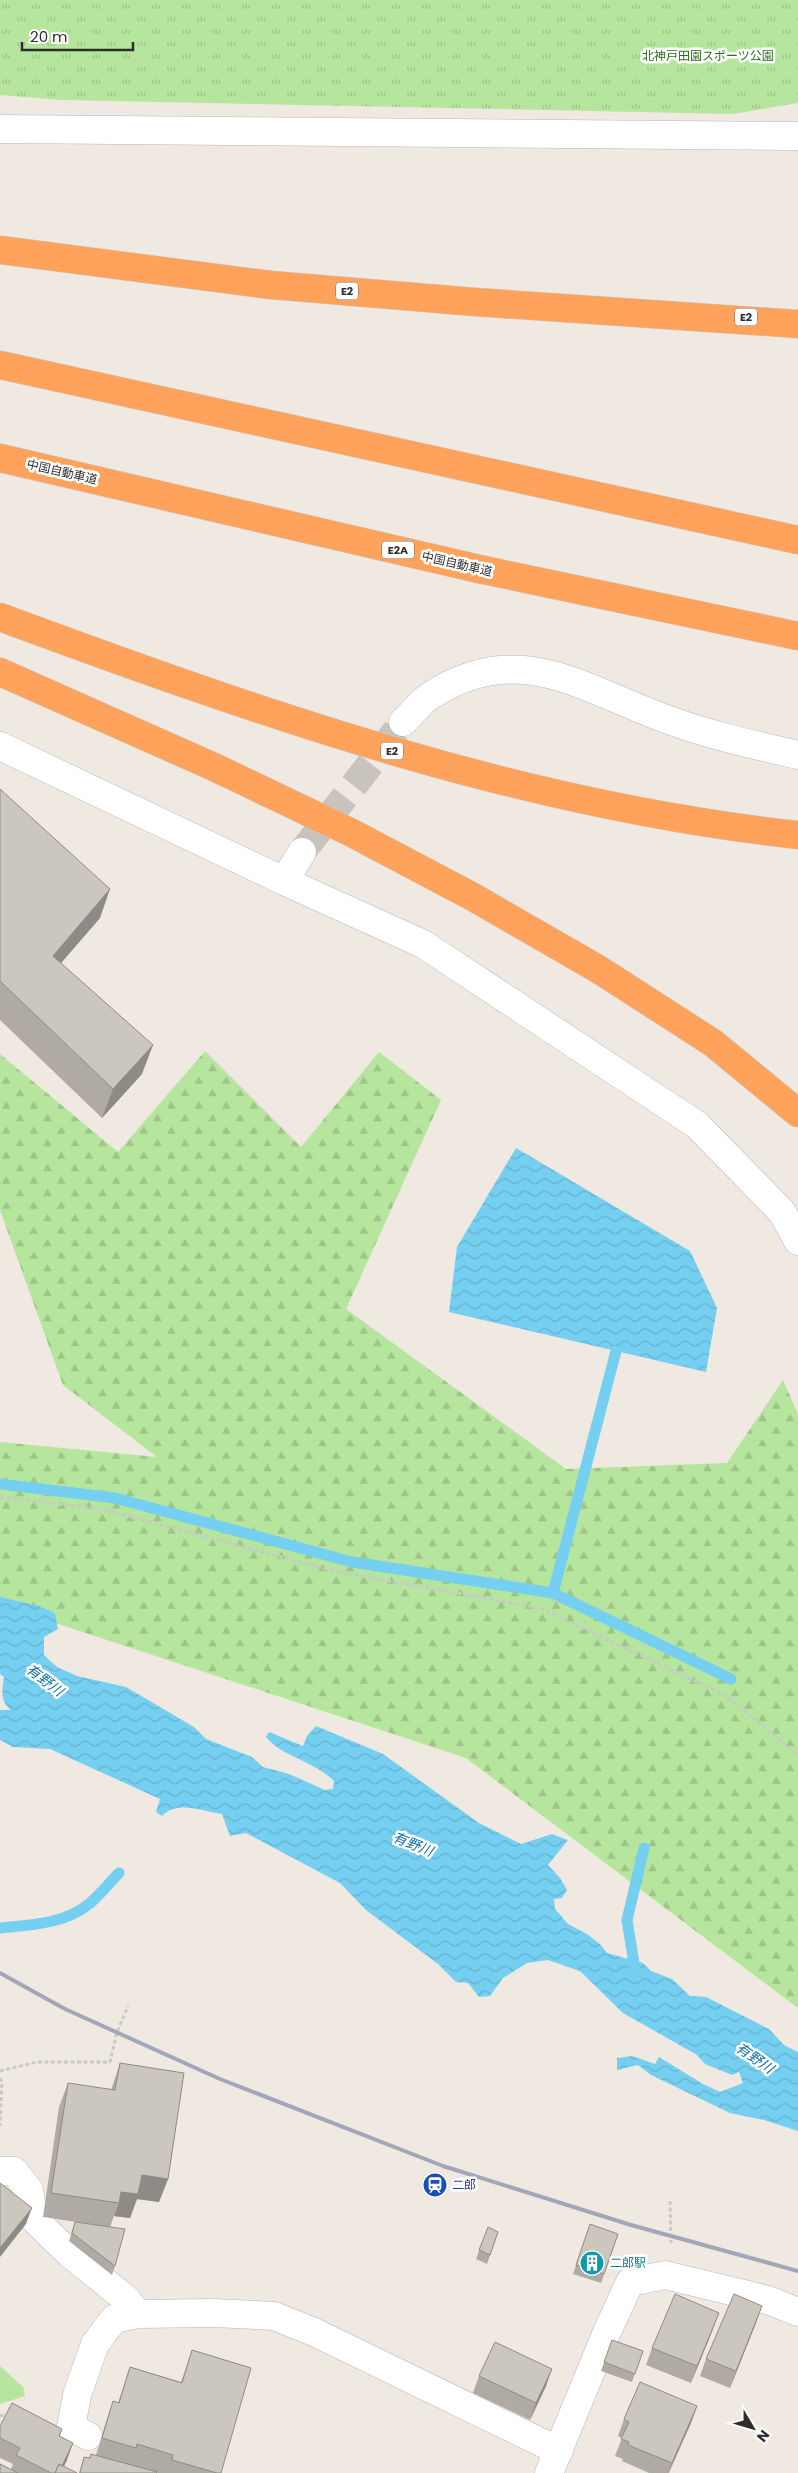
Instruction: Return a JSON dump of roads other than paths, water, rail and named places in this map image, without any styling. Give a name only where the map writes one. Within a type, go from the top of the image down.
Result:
[{"type":"highway","name":"E2","points":[[0,250],[271,285],[475,302],[695,317],[798,316]]},
{"type":"highway","points":[[695,317],[798,324]]},
{"type":"highway","points":[[0,366],[798,540]]},
{"type":"highway","name":"中国自動車道","points":[[0,458],[479,569],[798,636]]},
{"type":"highway","name":"E2","points":[[0,617],[177,682],[358,742],[499,782],[627,809],[747,830],[798,835]]},
{"type":"highway","points":[[0,672],[214,767],[352,833],[473,897],[598,968],[713,1043],[798,1113]]},
{"type":"street","points":[[0,129],[798,136]]},
{"type":"street","points":[[403,722],[430,696],[467,678],[502,670],[533,669],[570,679],[666,719],[734,740],[798,756]]},
{"type":"street","points":[[0,746],[284,881],[423,944],[697,1125],[782,1212],[798,1241]]},
{"type":"street","points":[[284,881],[302,852]]},
{"type":"street","points":[[0,2172],[14,2171],[29,2190],[34,2220],[126,2300],[138,2314]]},
{"type":"street","points":[[88,2436],[72,2428],[81,2383],[95,2344],[114,2319],[138,2314],[214,2312],[274,2316],[314,2332],[554,2462],[607,2332],[630,2282],[665,2276],[768,2300],[798,2312]]},
{"type":"water","points":[[516,1148],[690,1251],[717,1308],[706,1372],[449,1312],[457,1247]]},
{"type":"water","name":"有野川","points":[[0,1597],[39,1606],[55,1613],[58,1629],[44,1637],[44,1655],[57,1667],[77,1676],[126,1687],[194,1727],[206,1739],[252,1757],[263,1767],[289,1774],[325,1790],[333,1789],[334,1781],[326,1774],[280,1749],[266,1737],[269,1732],[303,1746],[307,1736],[316,1726],[383,1754],[479,1823],[521,1844],[552,1834],[568,1840],[548,1865],[560,1878],[567,1890],[562,1898],[554,1899],[555,1909],[568,1924],[587,1934],[601,1945],[607,1953],[643,1963],[651,1971],[672,1979],[690,1996],[706,1997],[769,2029],[784,2045],[798,2052],[798,2131],[764,2120],[730,2113],[651,2075],[638,2065],[617,2070],[617,2058],[632,2056],[655,2064],[659,2057],[703,2084],[720,2092],[743,2083],[739,2072],[732,2075],[705,2064],[697,2055],[623,2013],[580,1971],[548,1960],[527,1963],[503,1978],[490,1996],[479,1997],[468,1983],[456,1982],[438,1964],[366,1910],[340,1883],[246,1833],[230,1836],[222,1814],[182,1808],[168,1811],[162,1816],[156,1812],[160,1799],[50,1749],[13,1747],[0,1740],[0,1710],[11,1710],[3,1700],[4,1677],[0,1674]]},
{"type":"waterway","points":[[616,1351],[553,1593],[731,1679]]},
{"type":"waterway","points":[[0,1484],[115,1498],[352,1562],[553,1593]]},
{"type":"waterway","points":[[636,1976],[627,1920],[644,1848]]},
{"type":"waterway","points":[[0,1928],[58,1920],[80,1911],[101,1893],[119,1873]]},
{"type":"tunnel","points":[[302,852],[403,722]]},
{"type":"railway","points":[[0,1973],[65,2009],[220,2079],[443,2166],[631,2225],[798,2271]]},
{"type":"place","name":"二郎","points":[[435,2185]]},
{"type":"place","name":"二郎駅","points":[[592,2263]]},
{"type":"park label","name":"北神戸田園スポーツ公園","points":[[708,56]]}]
